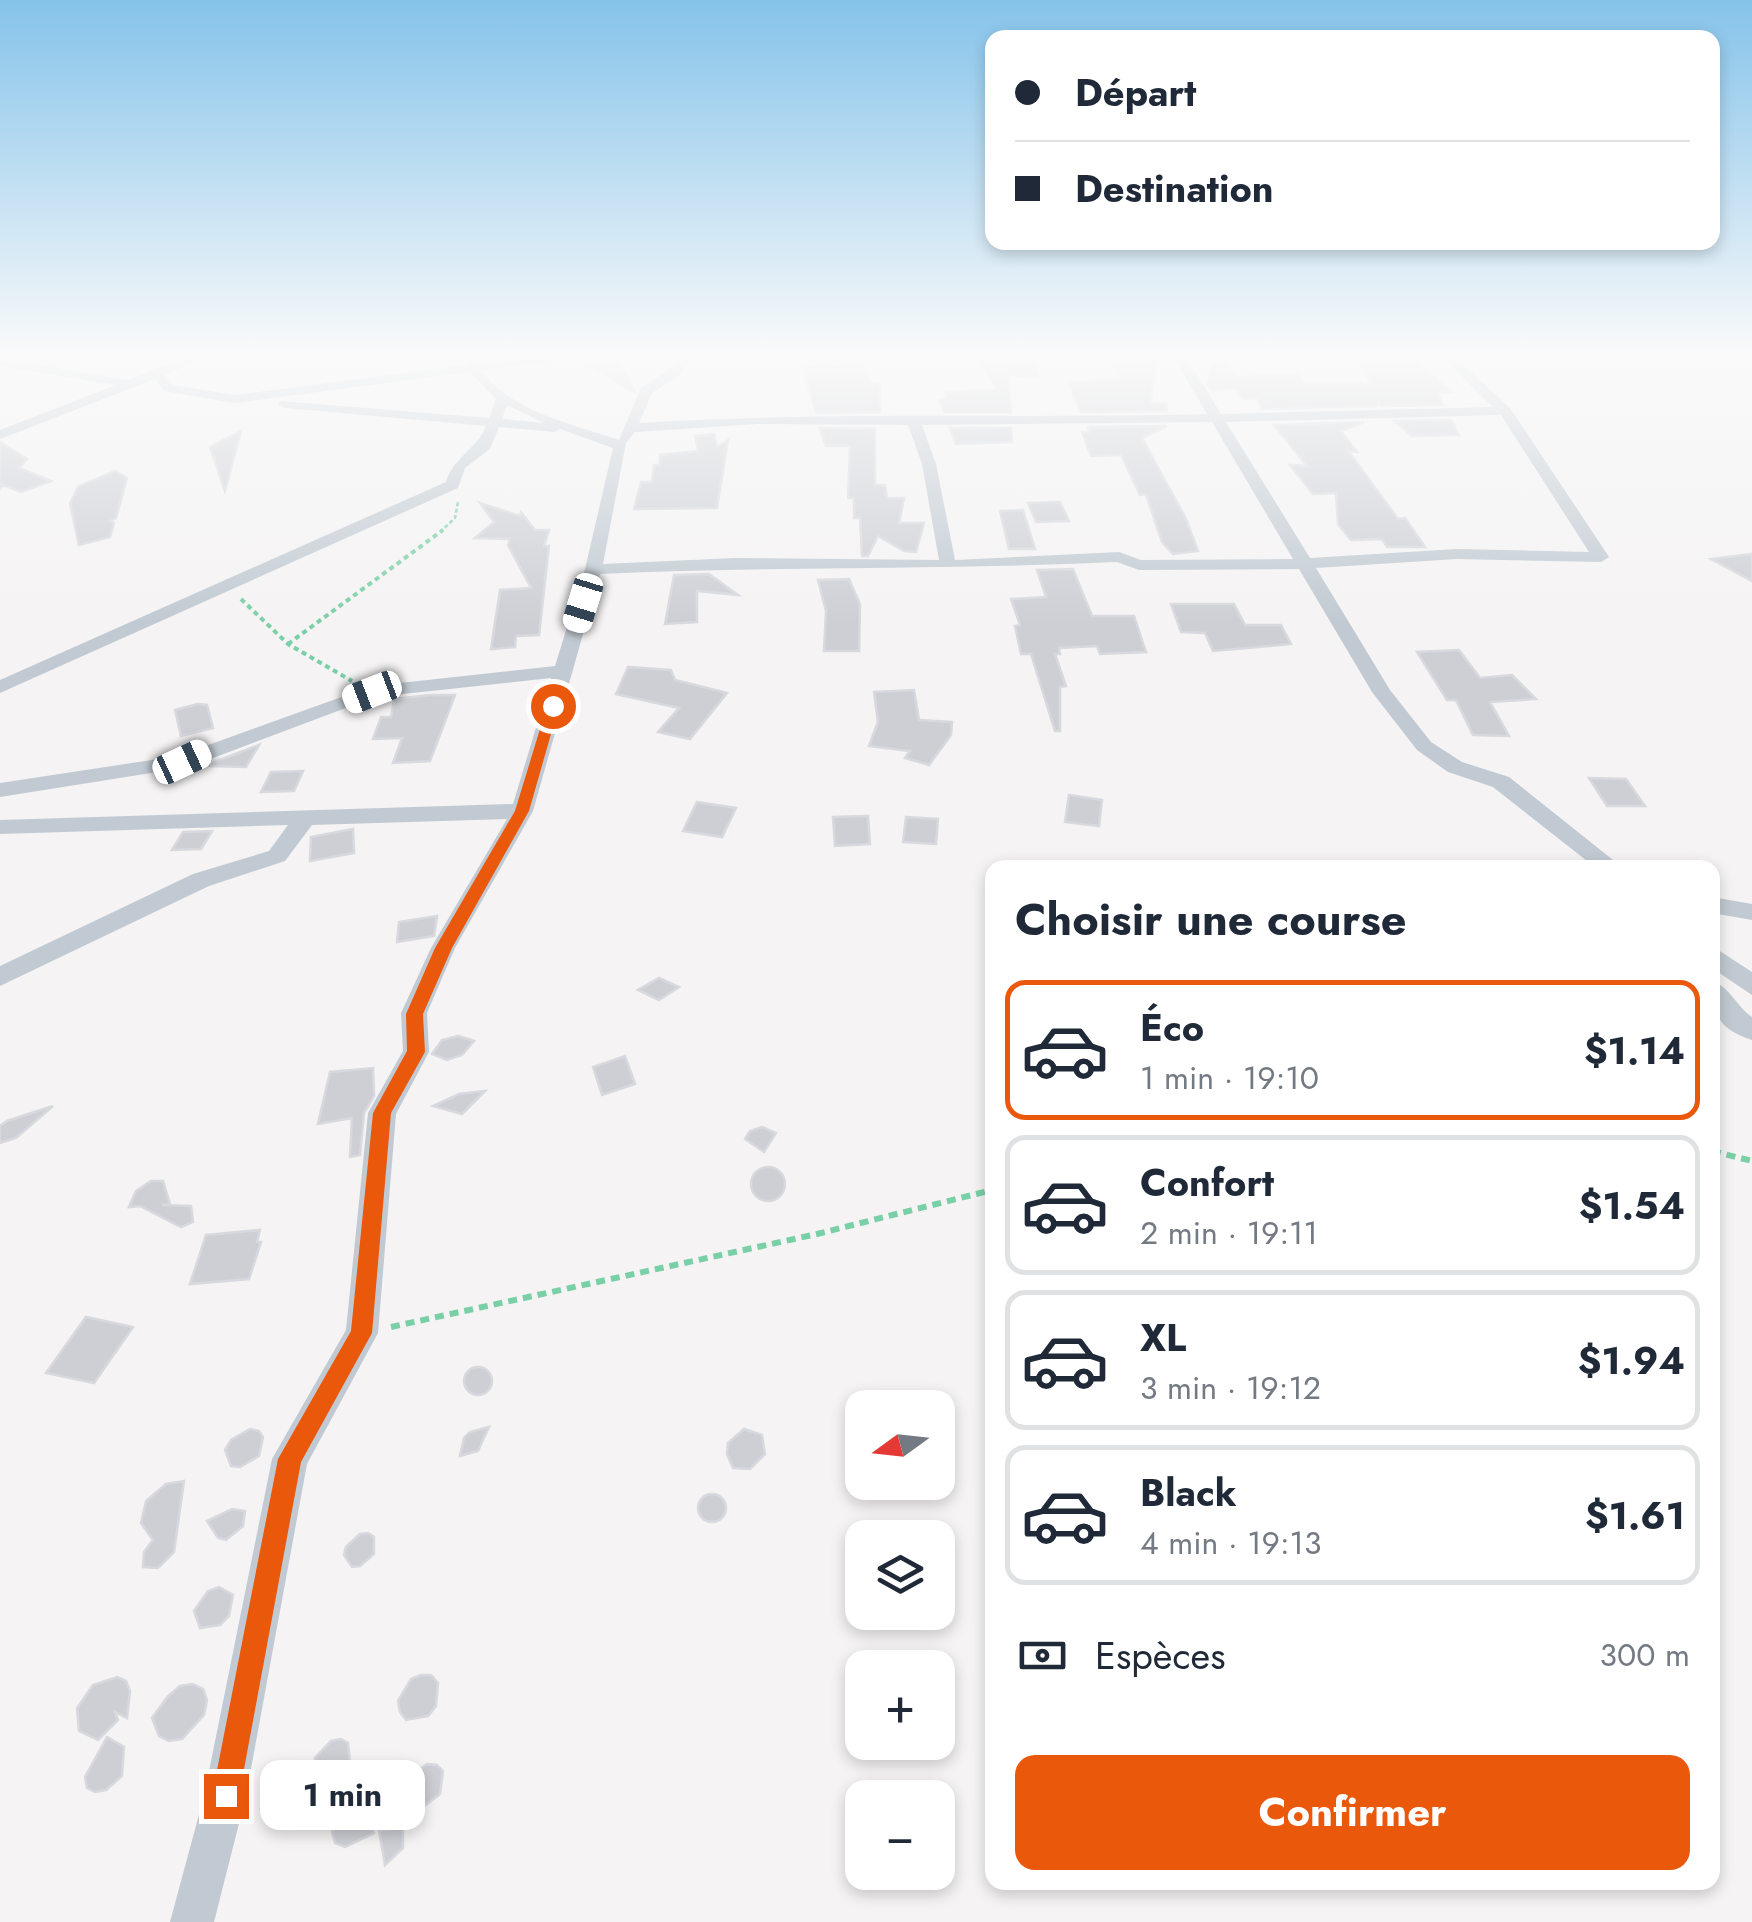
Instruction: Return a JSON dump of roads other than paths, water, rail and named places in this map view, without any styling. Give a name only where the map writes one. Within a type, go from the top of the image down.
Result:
[{"type":"street","points":[[0,688],[453,485],[458,466],[487,444]]},
{"type":"street","points":[[192,1922],[226,1796],[290,1459],[362,1333],[382,1113],[416,1052],[414,1014],[444,948],[522,811],[593,570],[625,444]]},
{"type":"street","points":[[922,444],[948,565]]},
{"type":"street","points":[[1234,444],[1382,692],[1424,746],[1454,767],[1501,782],[1602,860]]},
{"type":"street","points":[[593,570],[735,563],[948,565],[1120,557],[1140,565],[1305,565],[1458,554],[1601,557],[1526,444]]},
{"type":"street","points":[[0,790],[182,762],[372,692],[564,671]]},
{"type":"street","points":[[0,827],[522,811]]},
{"type":"street","points":[[0,978],[201,880],[276,856],[306,817]]},
{"type":"street","points":[[1720,906],[1752,912]]},
{"type":"street","points":[[1720,961],[1752,985]]},
{"type":"street","points":[[1720,1001],[1732,1018],[1752,1030]]}]
